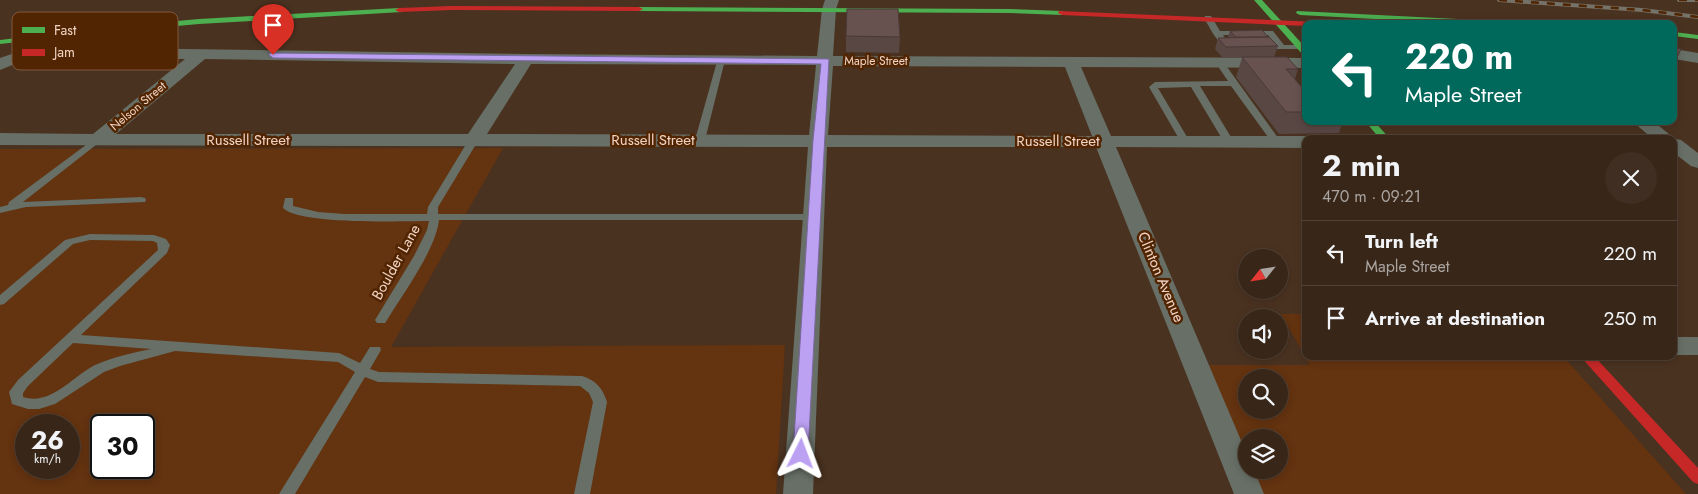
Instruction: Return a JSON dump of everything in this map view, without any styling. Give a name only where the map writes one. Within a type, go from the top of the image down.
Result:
[{"type":"main road","points":[[178,13],[378,0]]},
{"type":"main road","points":[[1259,1],[1302,52]]},
{"type":"main road","points":[[836,3],[1302,23]]},
{"type":"main road","points":[[178,22],[370,10],[836,3],[1092,4],[1429,20]]},
{"type":"main road","points":[[1677,34],[1698,37]]},
{"type":"main road","points":[[1677,43],[1698,46]]},
{"type":"main road","points":[[1373,125],[1381,135]]},
{"type":"main road","points":[[1590,360],[1698,478]]},
{"type":"street","points":[[798,494],[818,140],[826,61],[836,3]]},
{"type":"street","name":"Maple Street","points":[[178,54],[526,59],[1071,62],[1219,62],[1302,54]]},
{"type":"street","name":"Nelson Street","points":[[98,139],[201,54]]},
{"type":"street","points":[[1677,54],[1698,58]]},
{"type":"street","name":"Maple Street","points":[[0,65],[12,59]]},
{"type":"street","points":[[473,141],[526,59]]},
{"type":"street","name":"Clinton Avenue","points":[[1071,62],[1249,494]]},
{"type":"street","points":[[1647,125],[1660,135]]},
{"type":"street","name":"Russell Street","points":[[0,139],[1302,142]]},
{"type":"street","points":[[1677,142],[1698,140]]},
{"type":"street","points":[[1677,144],[1698,162]]},
{"type":"street","points":[[1677,346],[1698,346]]},
{"type":"lane","points":[[1208,18],[1224,43],[1233,46],[1243,46]]},
{"type":"lane","points":[[1216,33],[1270,33],[1282,47]]},
{"type":"lane","points":[[1253,46],[1282,47],[1302,53]]},
{"type":"lane","points":[[700,140],[721,60]]},
{"type":"lane","points":[[1219,62],[1276,142]]},
{"type":"lane","points":[[1185,142],[1153,87],[1158,84],[1233,83]]},
{"type":"lane","points":[[1194,84],[1229,142]]},
{"type":"lane","points":[[5,208],[98,139]]},
{"type":"lane","name":"Boulder Lane","points":[[381,320],[429,239],[434,222],[432,218],[433,207],[473,141]]},
{"type":"lane","points":[[5,208],[26,204],[141,200]]},
{"type":"lane","points":[[289,200],[288,208],[300,214],[432,218],[468,216],[814,217]]},
{"type":"lane","points":[[0,301],[69,242],[90,236],[154,238],[162,241],[164,245],[162,251],[72,339],[23,383],[16,392],[17,400],[25,404],[47,401],[61,395],[100,368],[179,346]]},
{"type":"lane","points":[[72,339],[338,358],[346,360],[369,375],[378,377],[582,382],[589,384],[597,392],[600,402],[582,494]]},
{"type":"lane","points":[[287,494],[375,350]]},
{"type":"shaded area","points":[[503,148],[391,347],[785,345],[776,494],[0,494],[0,149]]},
{"type":"shaded area","points":[[1288,314],[1302,314],[1302,351],[1288,326]]},
{"type":"shaded area","points":[[1307,360],[1567,360],[1686,494],[1262,494],[1256,479],[1288,479],[1288,429],[1238,429],[1238,439],[1206,365],[1310,365]]},
{"type":"building","points":[[847,9],[898,9],[900,37],[846,36]]},
{"type":"building","points":[[1262,30],[1268,37],[1236,37],[1230,31]]},
{"type":"building","points":[[1269,37],[1278,46],[1226,47],[1218,38]]},
{"type":"building","points":[[1677,48],[1681,49],[1677,58]]},
{"type":"building","points":[[1242,57],[1287,57],[1298,69],[1286,69],[1302,87],[1302,112],[1286,112]]},
{"type":"railway","points":[[1499,0],[1642,10],[1698,17]]},
{"type":"railway","points":[[1679,0],[1698,0]]},
{"type":"traffic: fast","points":[[1258,0],[1302,49]]},
{"type":"traffic: fast","points":[[639,9],[1062,13]]},
{"type":"traffic: fast","points":[[178,24],[399,10]]},
{"type":"traffic: fast","points":[[1300,13],[1439,20]]},
{"type":"traffic: fast","points":[[1677,34],[1698,37]]},
{"type":"traffic: fast","points":[[0,42],[12,41]]},
{"type":"traffic: fast","points":[[1373,125],[1381,135]]},
{"type":"traffic: jam","points":[[399,10],[452,8],[639,9]]},
{"type":"traffic: jam","points":[[1062,13],[1302,23]]},
{"type":"traffic: jam","points":[[1590,360],[1698,478]]},
{"type":"route","points":[[273,55],[390,58],[826,61],[818,140],[801,454]]}]
